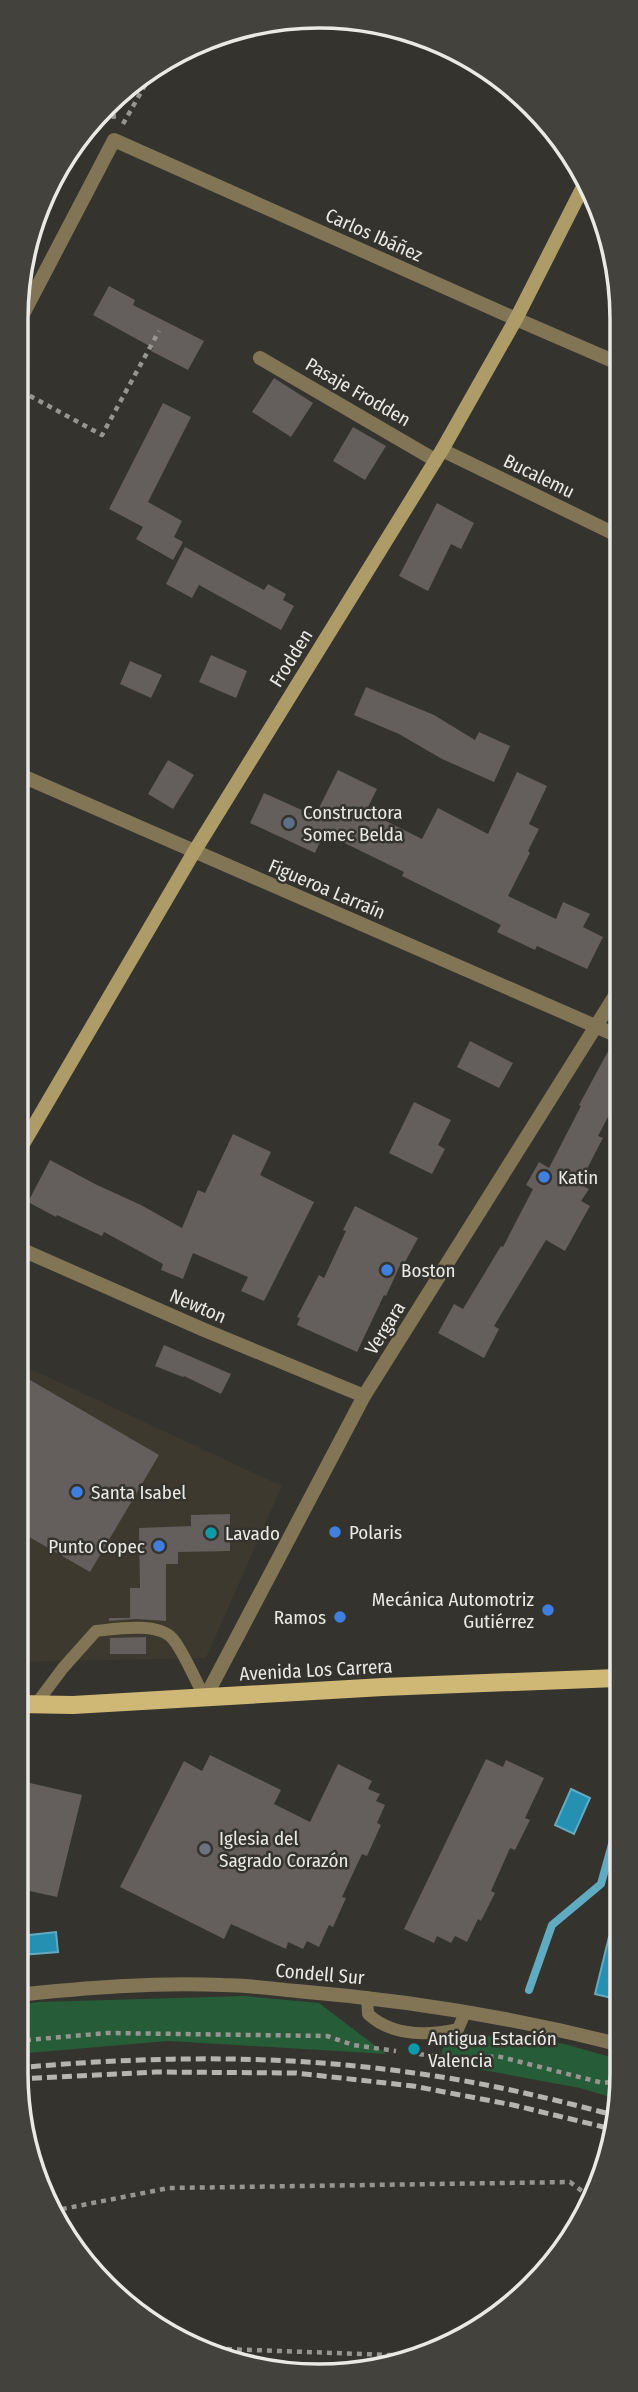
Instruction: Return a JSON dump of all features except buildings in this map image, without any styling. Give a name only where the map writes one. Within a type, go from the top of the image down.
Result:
[{"type":"main road","name":"Frodden","points":[[28,1136],[194,852],[439,455],[516,319],[581,191]]},
{"type":"main road","name":"Avenida Los Carrera","points":[[28,1704],[73,1705],[383,1687],[610,1678]]},
{"type":"street","points":[[29,303],[114,140]]},
{"type":"street","name":"Carlos Ibáñez","points":[[114,140],[610,360]]},
{"type":"street","name":"Pasaje Frodden","points":[[260,358],[439,455]]},
{"type":"street","name":"Bucalemu","points":[[439,455],[610,532]]},
{"type":"street","name":"Figueroa Larraín","points":[[28,779],[610,1033]]},
{"type":"street","name":"Vergara","points":[[205,1698],[365,1396],[610,1005]]},
{"type":"street","name":"Newton","points":[[28,1252],[202,1329],[365,1396]]},
{"type":"street","name":"Condell Sur","points":[[28,1993],[223,1984],[367,1997],[545,2026],[610,2042]]},
{"type":"lane","points":[[36,1704],[96,1631],[135,1628],[162,1632],[173,1639],[205,1698]]},
{"type":"lane","points":[[367,1997],[368,2014],[389,2029],[435,2034],[458,2029],[465,2012]]},
{"type":"path","points":[[114,140],[146,85]]},
{"type":"path","points":[[28,395],[102,435],[159,331]]},
{"type":"path","points":[[28,2040],[107,2034],[327,2036],[353,2045],[462,2060],[497,2056],[603,2083],[610,2082]]},
{"type":"path","points":[[62,2209],[169,2188],[570,2182],[584,2193]]},
{"type":"path","points":[[225,2349],[390,2355]]},
{"type":"shaded area","points":[[28,1368],[282,1486],[206,1658],[28,1662]]},
{"type":"green space","points":[[244,1996],[319,2003],[386,2054],[169,2041],[28,2053],[28,2004]]},
{"type":"green space","points":[[503,2033],[565,2044],[610,2057],[609,2097],[580,2088],[440,2062],[443,2047]]},
{"type":"water","points":[[571,1789],[590,1798],[574,1834],[555,1825]]},
{"type":"water","points":[[56,1932],[58,1952],[28,1954],[28,1935]]},
{"type":"water","points":[[609,1937],[610,1937],[610,1998],[595,1994]]},
{"type":"waterway","points":[[529,1990],[552,1925],[601,1884],[610,1851]]},
{"type":"railway","points":[[28,2067],[165,2059],[265,2060],[365,2067],[465,2081],[607,2114]]},
{"type":"railway","points":[[28,2078],[156,2072],[296,2073],[413,2086],[513,2105],[605,2127]]},
{"type":"place","name":"Constructora Somec Belda","points":[[289,823]]},
{"type":"place","name":"Katin","points":[[544,1177]]},
{"type":"place","name":"Boston","points":[[387,1270]]},
{"type":"place","name":"Santa Isabel","points":[[77,1492]]},
{"type":"place","name":"Polaris","points":[[335,1532]]},
{"type":"place","name":"Lavado","points":[[211,1533]]},
{"type":"place","name":"Punto Copec","points":[[159,1546]]},
{"type":"place","name":"Mecánica Automotriz Gutiérrez","points":[[548,1610]]},
{"type":"place","name":"Ramos","points":[[340,1617]]},
{"type":"place","name":"Iglesia del Sagrado Corazón","points":[[205,1849]]},
{"type":"place","name":"Antigua Estación Valencia","points":[[414,2049]]}]
